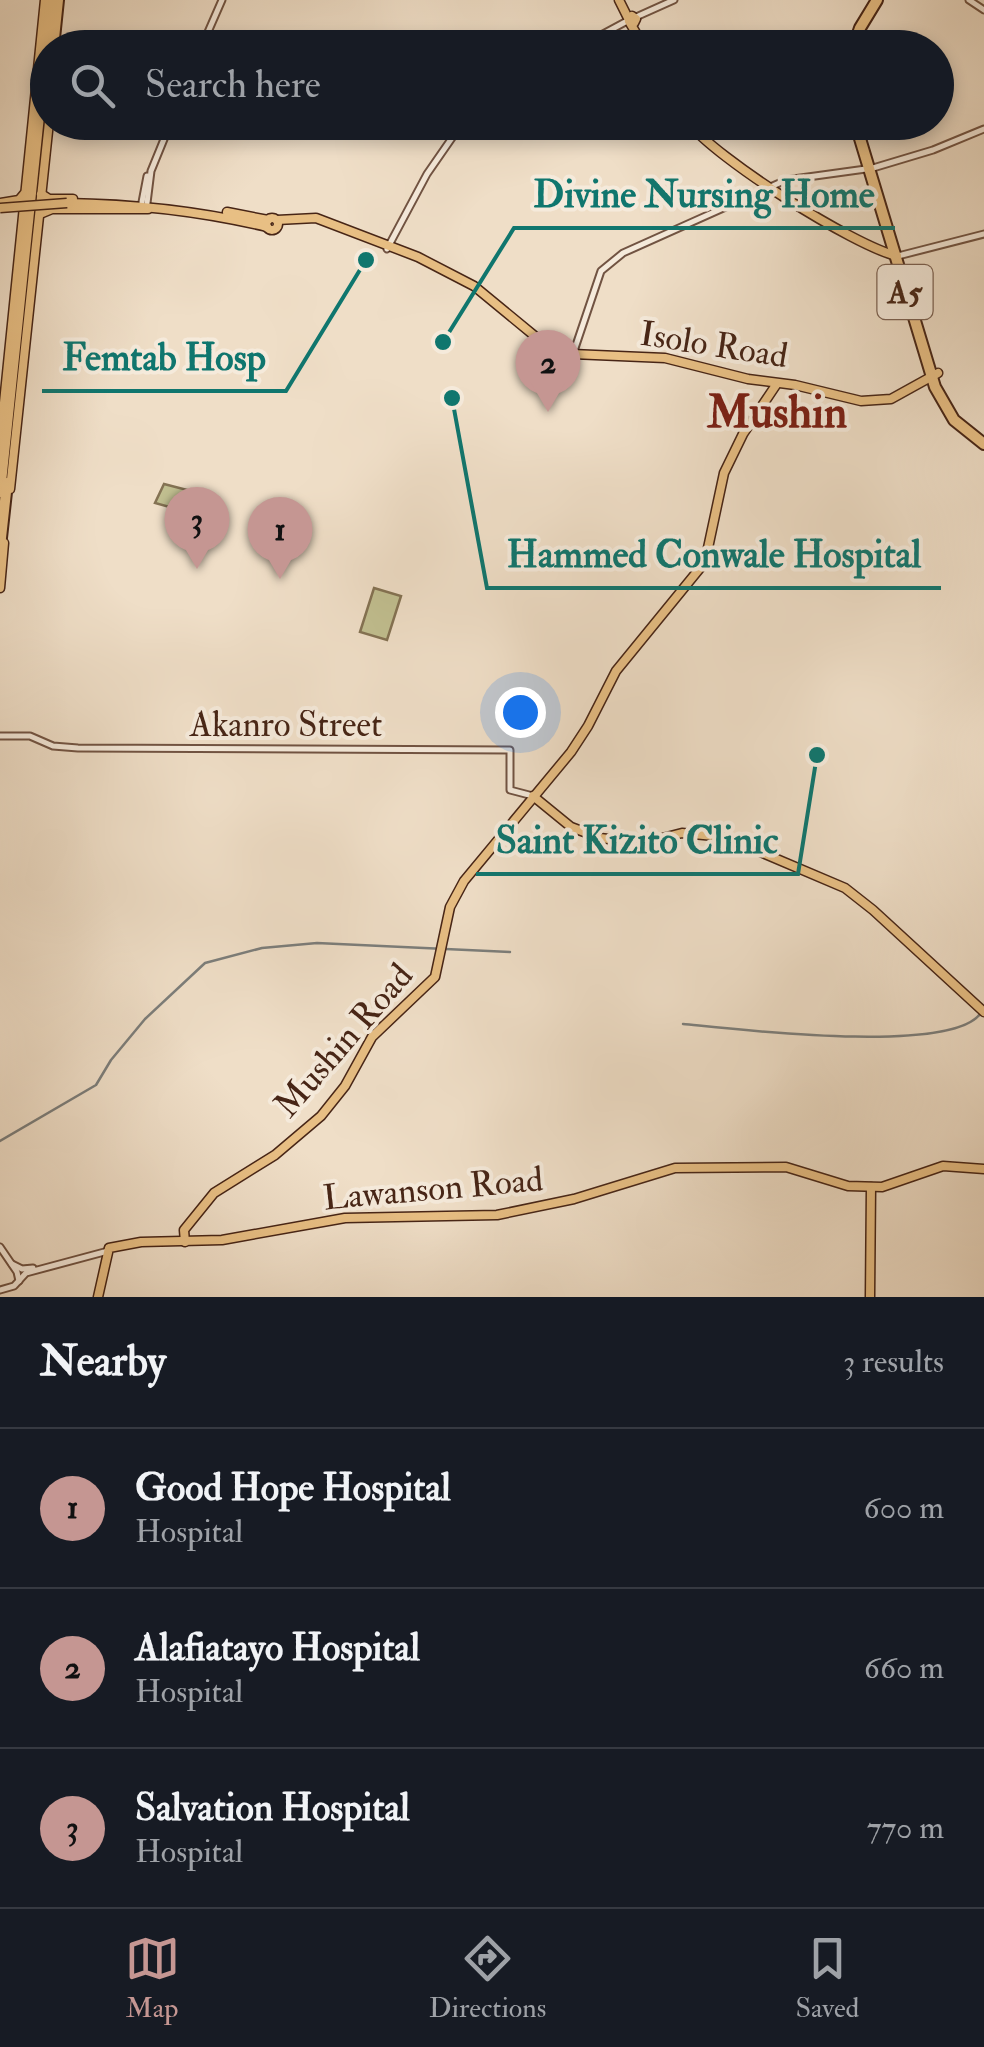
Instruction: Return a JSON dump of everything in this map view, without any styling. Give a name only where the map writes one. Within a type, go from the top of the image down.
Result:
[{"type":"highway","points":[[54,0],[55,30]]},
{"type":"highway","points":[[51,30],[54,0]]},
{"type":"highway","points":[[864,30],[879,0]]},
{"type":"highway","points":[[0,492],[39,140]]},
{"type":"highway","points":[[0,547],[43,140]]},
{"type":"highway","name":"A5","points":[[862,140],[933,376],[951,412],[984,442]]},
{"type":"main road","points":[[49,30],[54,0]]},
{"type":"main road","points":[[620,0],[637,30]]},
{"type":"main road","points":[[0,442],[32,140]]},
{"type":"main road","points":[[0,588],[47,140]]},
{"type":"main road","points":[[707,140],[770,187],[853,237],[896,256]]},
{"type":"main road","points":[[0,208],[24,194]]},
{"type":"main road","points":[[41,194],[52,199],[140,203],[272,223]]},
{"type":"main road","name":"Isolo Road","points":[[0,208],[140,203],[272,223],[320,224],[466,280],[532,341],[559,354],[677,360],[748,380],[795,385],[861,401],[890,399],[933,376]]},
{"type":"main road","points":[[40,214],[48,209],[158,207]]},
{"type":"main road","points":[[0,208],[15,210],[22,219]]},
{"type":"main road","name":"Isolo Road","points":[[517,326],[542,342],[573,354],[676,362],[743,381],[867,404],[892,401],[933,376]]},
{"type":"main road","name":"Mushin Road","points":[[184,1230],[214,1193],[275,1155],[321,1116],[345,1086],[372,1037],[435,977],[450,907],[464,881],[582,736],[626,656],[705,562],[724,473],[743,434],[776,385]]},
{"type":"main road","points":[[534,797],[573,826],[606,838],[650,842],[684,832],[727,836],[852,887],[981,1008]]},
{"type":"main road","name":"Lawanson Road","points":[[106,1250],[262,1234],[344,1218],[497,1215],[582,1196],[675,1168],[769,1168],[792,1171],[839,1188],[872,1188]]},
{"type":"main road","name":"Lawanson Road","points":[[106,1250],[232,1242],[330,1222],[511,1215],[581,1201],[672,1172],[769,1168]]},
{"type":"main road","points":[[872,1297],[872,1188],[897,1188],[942,1170],[984,1171]]},
{"type":"main road","points":[[163,1242],[184,1230],[185,1242]]},
{"type":"main road","points":[[97,1293],[106,1250]]},
{"type":"street","points":[[208,30],[220,0]]},
{"type":"street","points":[[613,30],[674,0]]},
{"type":"street","points":[[968,0],[984,10]]},
{"type":"street","points":[[573,354],[601,271],[610,262],[786,180],[912,158],[984,129]]},
{"type":"street","points":[[140,203],[163,140]]},
{"type":"street","points":[[388,247],[427,174],[451,140]]},
{"type":"street","points":[[896,256],[984,234]]},
{"type":"street","name":"Akanro Street","points":[[0,736],[30,736],[53,746],[78,748],[510,750],[510,790],[534,797]]},
{"type":"street","points":[[1,1246],[19,1281]]},
{"type":"street","points":[[12,1264],[29,1268],[106,1250]]},
{"type":"street","name":"Lawanson Road","points":[[0,1290],[26,1273],[106,1250]]},
{"type":"shaded area","points":[[164,484],[199,493],[213,519],[155,503]]},
{"type":"shaded area","points":[[374,588],[401,596],[387,640],[360,632]]},
{"type":"waterway","points":[[0,1141],[96,1085],[145,1019],[205,963],[262,948],[317,943],[510,952]]},
{"type":"waterway","points":[[683,1024],[792,1034],[886,1036],[928,1034],[960,1026],[980,1014]]},
{"type":"place","name":"Femtab Hosp","points":[[366,260]]},
{"type":"place","name":"Divine Nursing Home","points":[[443,342]]},
{"type":"place","name":"Hammed Conwale Hospital","points":[[452,398]]},
{"type":"place","name":"Alafiatayo Hospital","points":[[548,412]]},
{"type":"place","name":"Salvation Hospital","points":[[197,569]]},
{"type":"place","name":"Good Hope Hospital","points":[[280,579]]},
{"type":"place","name":"Saint Kizito Clinic","points":[[817,755]]},
{"type":"district","name":"Mushin","points":[[777,411]]}]
